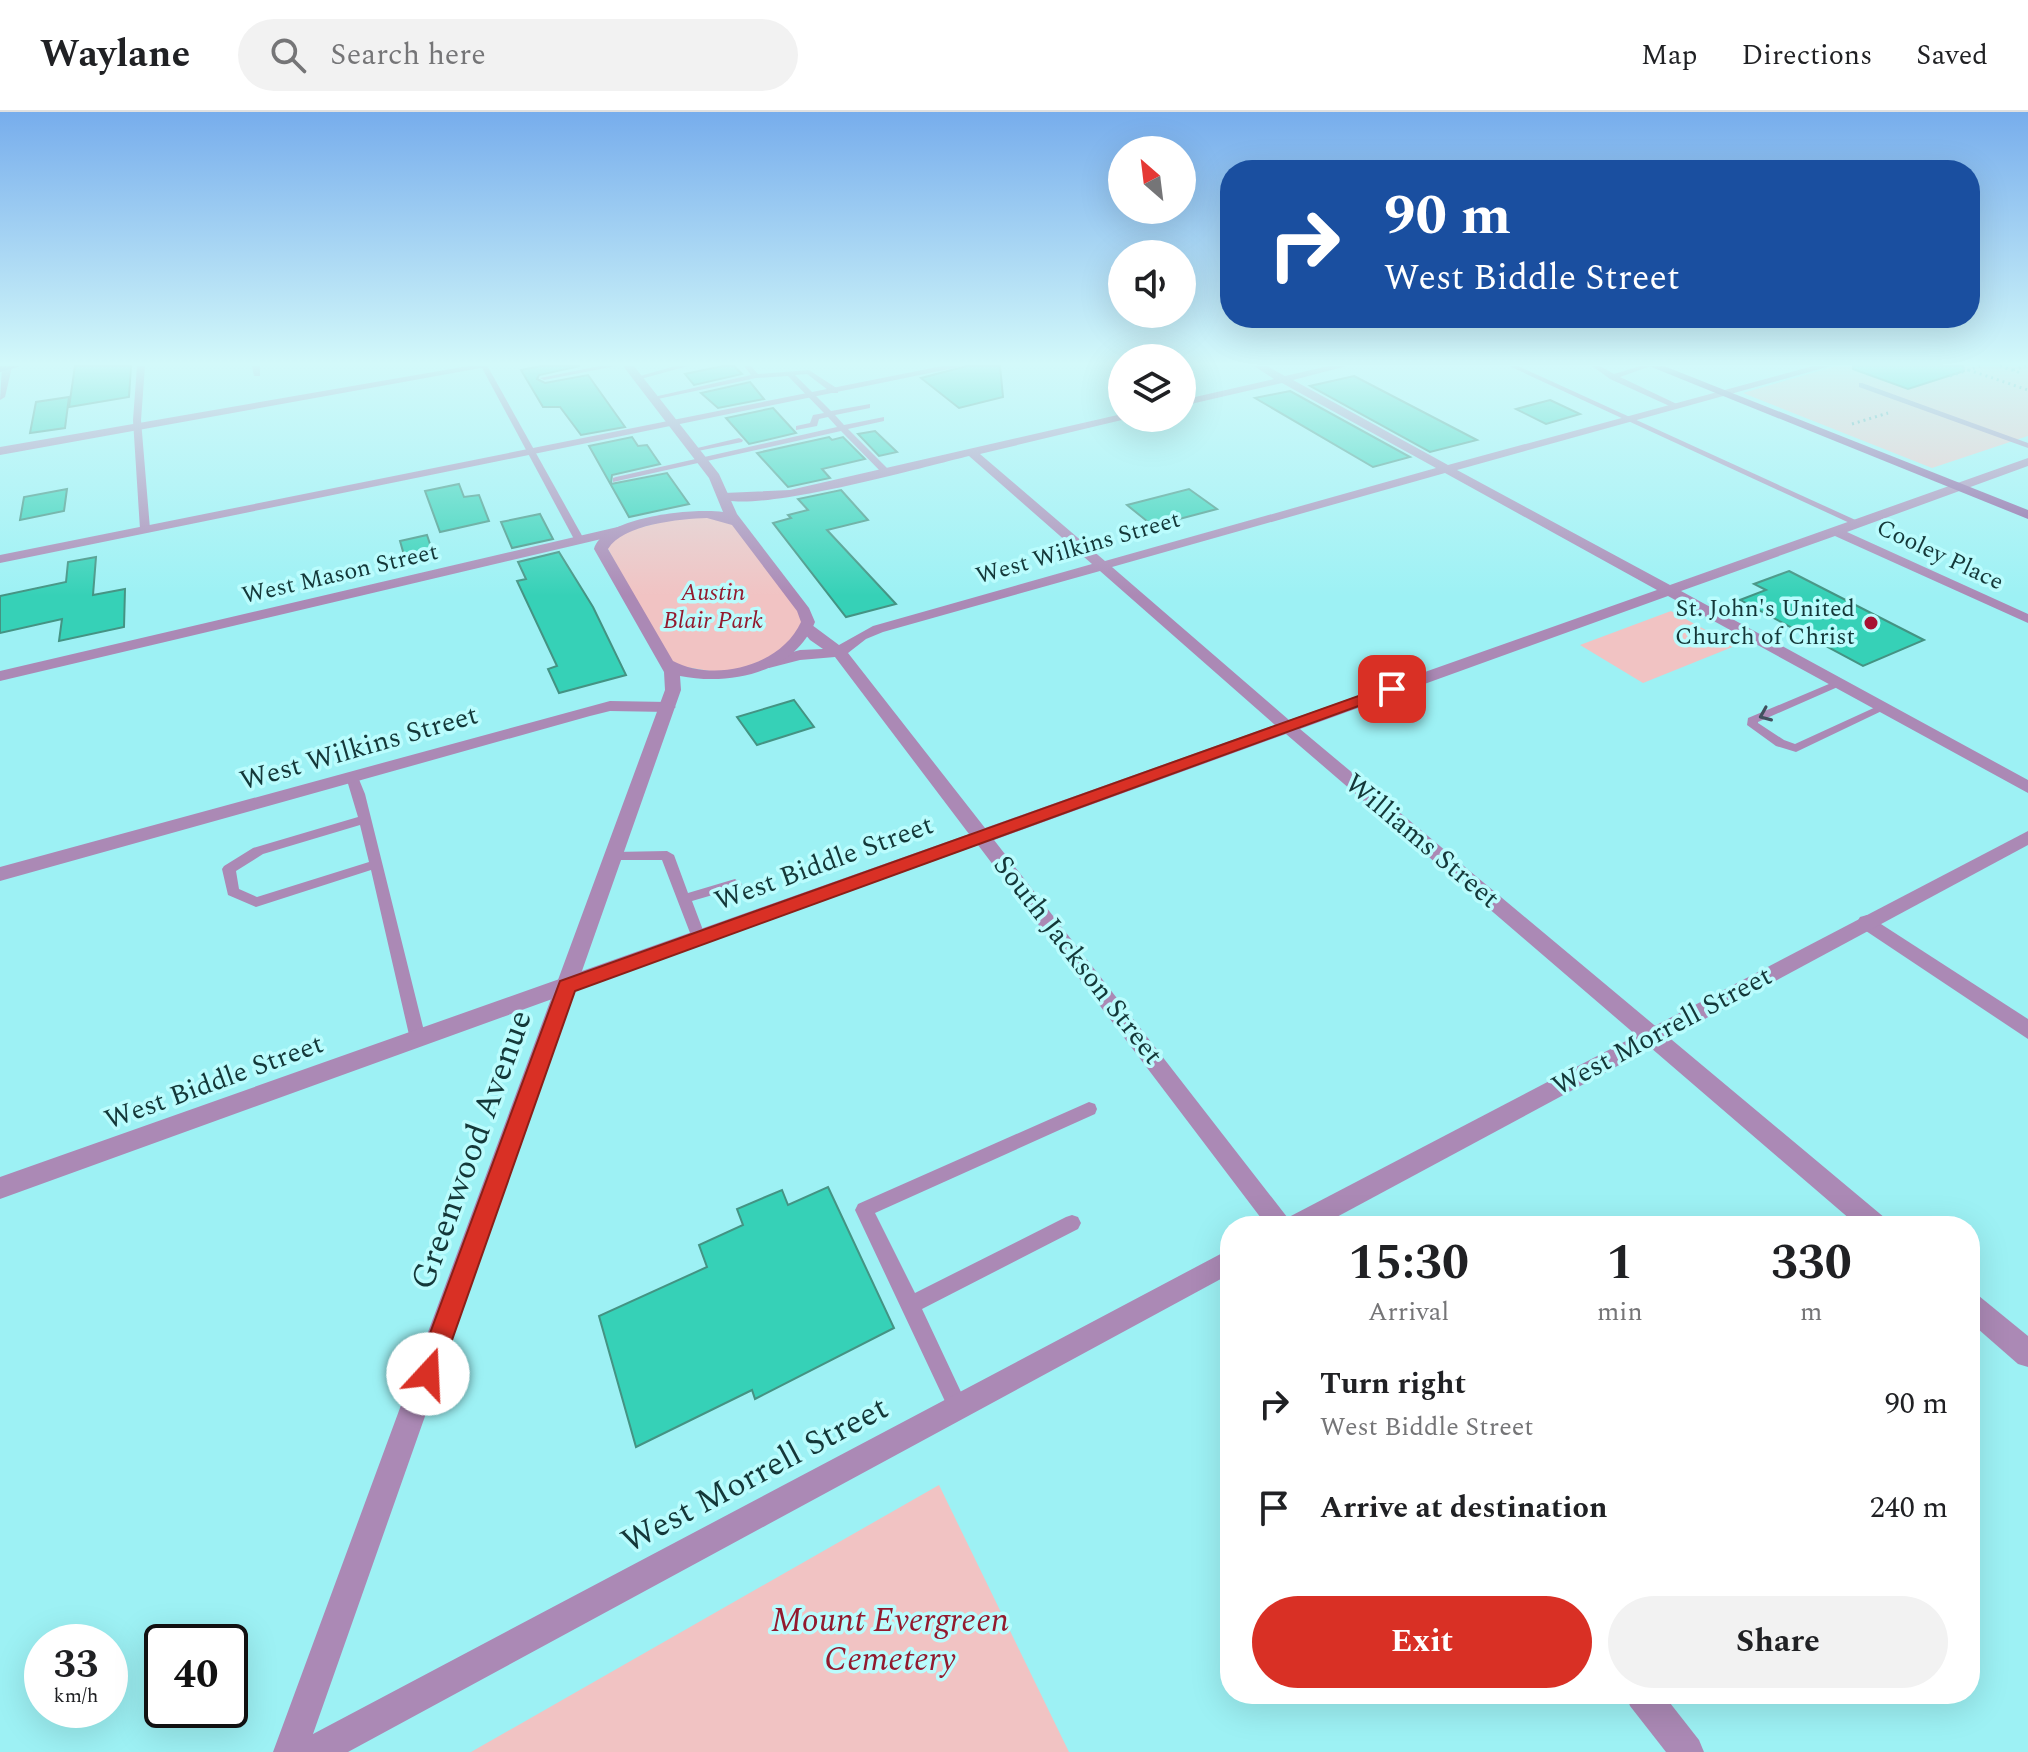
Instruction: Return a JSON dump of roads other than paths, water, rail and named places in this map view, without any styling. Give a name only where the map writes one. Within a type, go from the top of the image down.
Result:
[{"type":"main road","points":[[1846,443],[2028,515]]},
{"type":"street","points":[[0,451],[49,443]]},
{"type":"street","points":[[0,559],[578,443]]},
{"type":"street","name":"South Jackson Street","points":[[687,443],[715,477],[735,522],[804,611],[807,628],[839,652],[1274,1216]]},
{"type":"street","name":"West Mason Street","points":[[0,676],[690,514],[713,506],[724,497],[782,495],[1012,443]]},
{"type":"street","points":[[1398,443],[2028,787]]},
{"type":"street","name":"West Wilkins Street","points":[[0,874],[600,708],[668,707],[692,687],[727,674],[800,655],[839,652],[855,639],[878,629],[1540,443]]},
{"type":"street","name":"Williams Street","points":[[971,452],[1287,726],[1864,1216]]},
{"type":"street","name":"West Biddle Street","points":[[0,1188],[2028,462]]},
{"type":"street","name":"West Mason Street","points":[[690,514],[715,514],[735,522]]},
{"type":"street","points":[[601,549],[604,541],[622,530]]},
{"type":"street","name":"Cooley Place","points":[[1835,531],[2028,619]]},
{"type":"street","points":[[574,542],[601,549],[667,664]]},
{"type":"street","points":[[769,663],[796,645],[807,628]]},
{"type":"street","name":"West Wilkins Street","points":[[667,664],[686,674],[727,674]]},
{"type":"street","name":"Greenwood Avenue","points":[[290,1752],[668,707],[674,678],[667,664]]},
{"type":"street","name":"West Morrell Street","points":[[1315,1216],[2028,837]]},
{"type":"street","points":[[1867,922],[2028,1030]]},
{"type":"street","name":"West Morrell Street","points":[[314,1752],[1220,1266]]},
{"type":"street","points":[[1980,1313],[2028,1354]]},
{"type":"street","points":[[1650,1704],[1687,1752]]},
{"type":"lane","points":[[139,443],[145,529]]},
{"type":"lane","points":[[527,443],[574,542]]},
{"type":"lane","points":[[616,480],[734,443]]},
{"type":"lane","points":[[697,456],[770,443]]},
{"type":"lane","points":[[856,443],[886,472]]},
{"type":"lane","points":[[1681,443],[1857,523]]},
{"type":"lane","points":[[1836,684],[1752,720],[1753,725],[1780,743],[1796,748],[1882,708]]},
{"type":"lane","points":[[352,777],[418,1039]]},
{"type":"lane","points":[[365,819],[258,851],[229,869],[233,892],[256,902],[376,864]]},
{"type":"lane","points":[[614,856],[667,855],[699,938]]},
{"type":"lane","points":[[683,899],[735,884]]},
{"type":"lane","points":[[958,1407],[864,1210],[1089,1109]]},
{"type":"lane","points":[[911,1305],[1072,1223]]},
{"type":"place","name":"St. John's United Church of Christ","points":[[1871,623]]},
{"type":"park label","name":"Austin Blair Park","points":[[713,607]]},
{"type":"park label","name":"Mount Evergreen Cemetery","points":[[890,1640]]}]
